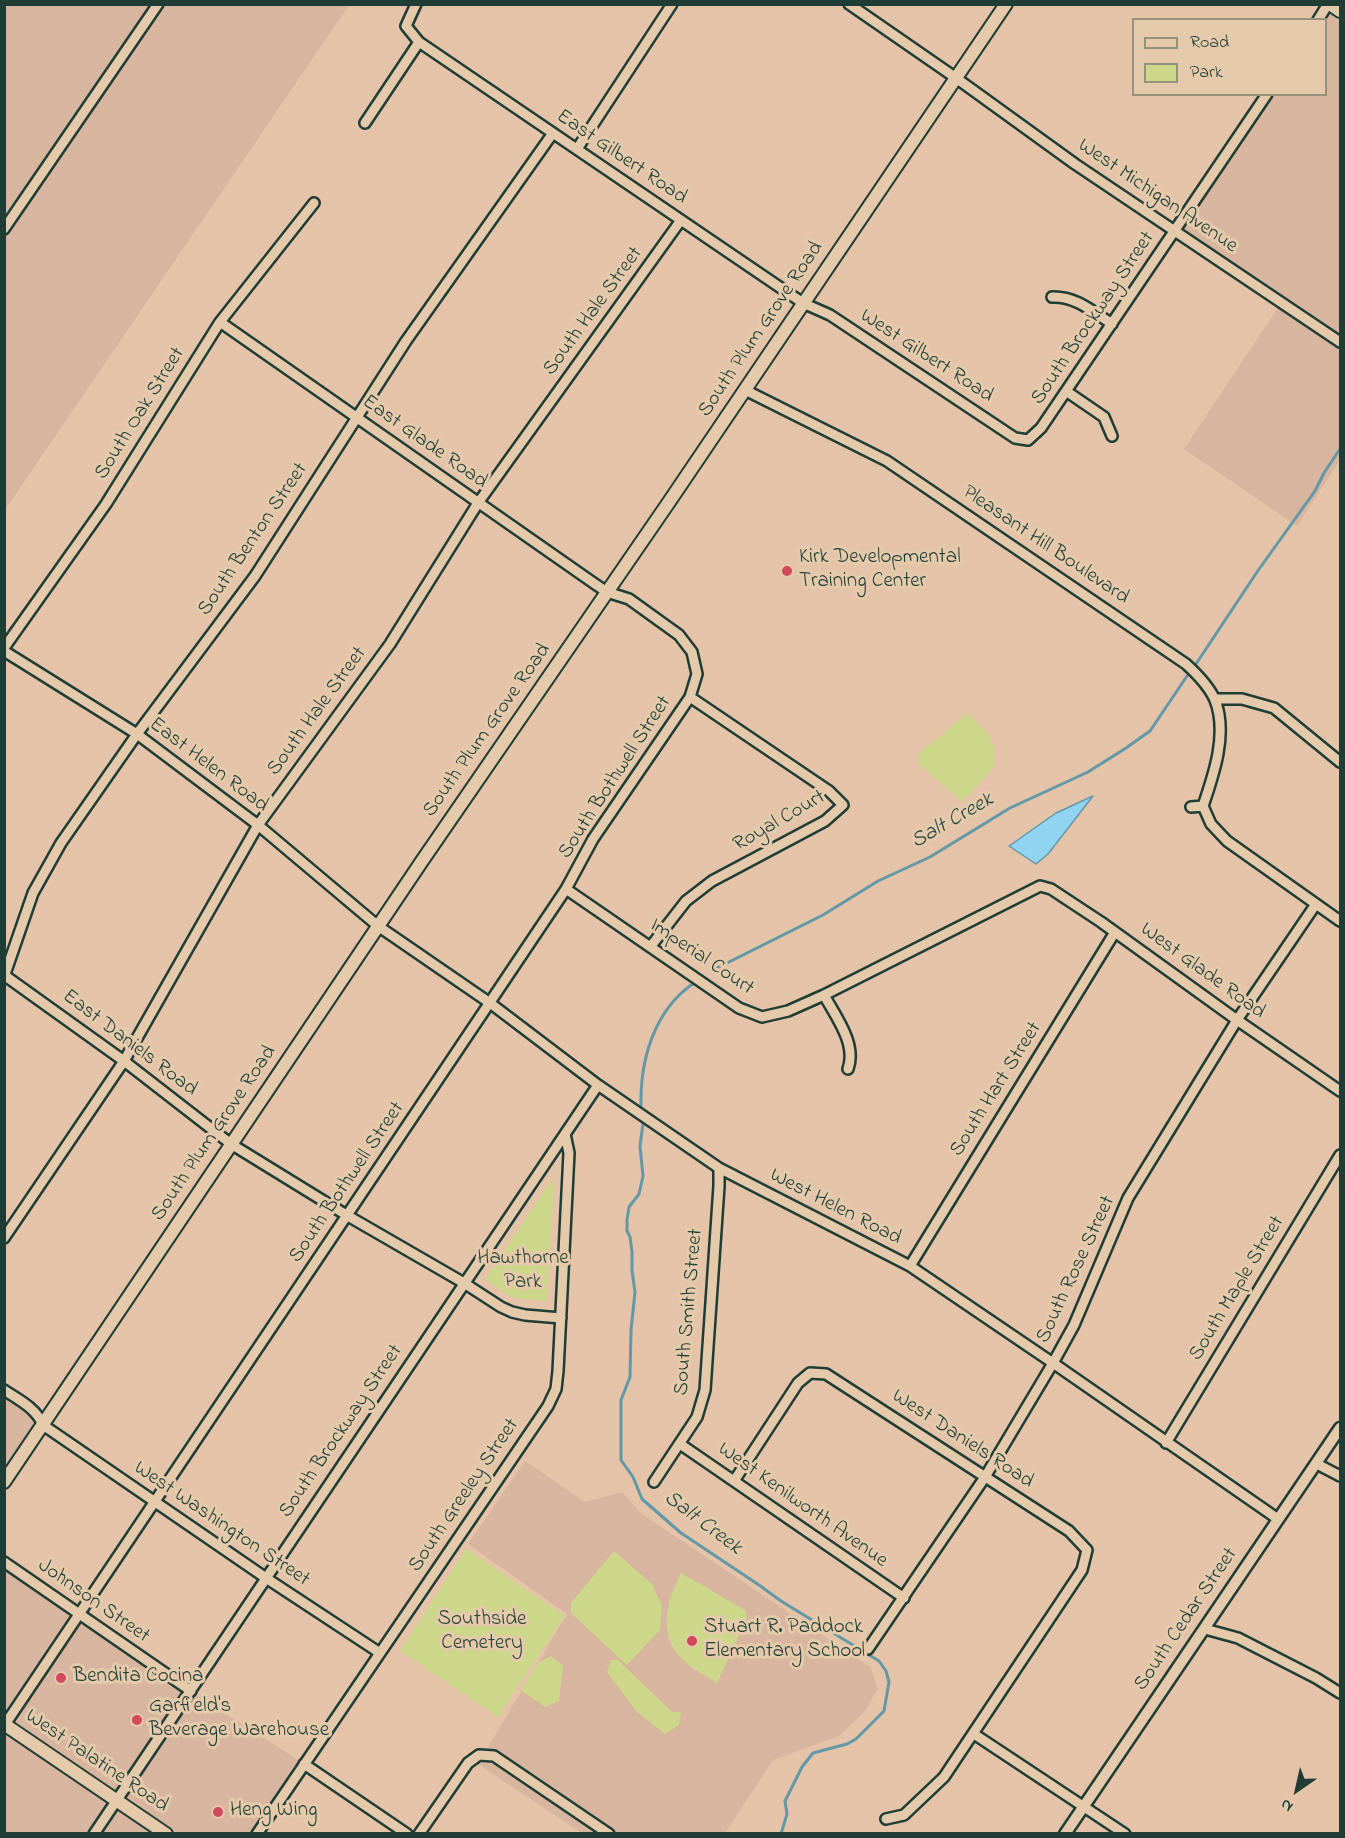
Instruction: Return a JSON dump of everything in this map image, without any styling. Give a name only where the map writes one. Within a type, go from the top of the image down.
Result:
[{"type":"main road","name":"South Plum Grove Road","points":[[4,1482],[378,926],[1006,4]]},
{"type":"main road","points":[[1329,4],[1341,11]]},
{"type":"main road","name":"West Palatine Road","points":[[5,1724],[166,1833]]},
{"type":"street","points":[[4,229],[158,4]]},
{"type":"street","points":[[366,123],[419,42],[406,26],[416,4]]},
{"type":"street","points":[[577,149],[672,4]]},
{"type":"street","points":[[1319,18],[1329,4]]},
{"type":"street","name":"West Michigan Avenue","points":[[851,5],[1075,164],[1341,342]]},
{"type":"street","name":"East Gilbert Road","points":[[419,42],[803,303]]},
{"type":"street","name":"South Brockway Street","points":[[1028,440],[1041,428],[1266,96]]},
{"type":"street","name":"South Benton Street","points":[[5,975],[33,892],[61,843],[137,734],[255,576],[406,341],[553,133]]},
{"type":"street","name":"South Oak Street","points":[[4,649],[106,504],[220,322],[314,203]]},
{"type":"street","name":"South Hale Street","points":[[4,1238],[124,1061],[258,825],[390,644],[478,503],[681,220]]},
{"type":"street","points":[[1052,297],[1063,296],[1073,299],[1112,324]]},
{"type":"street","name":"West Gilbert Road","points":[[803,303],[830,315],[1015,438],[1028,440]]},
{"type":"street","name":"East Glade Road","points":[[220,322],[607,592]]},
{"type":"street","name":"Pleasant Hill Boulevard","points":[[745,390],[868,450],[922,484],[1186,664],[1201,677],[1215,699],[1220,736],[1211,783],[1203,806]]},
{"type":"street","points":[[1066,391],[1104,417],[1112,436]]},
{"type":"street","name":"South Bothwell Street","points":[[5,1724],[490,1004],[566,889],[593,839],[690,697],[697,674],[692,652],[679,635],[629,599],[607,592]]},
{"type":"street","name":"East Helen Road","points":[[4,649],[137,734],[258,825],[378,926]]},
{"type":"street","name":"Royal Court","points":[[651,945],[686,901],[712,881],[825,821],[843,805],[829,791],[690,697]]},
{"type":"street","points":[[1215,699],[1242,699],[1274,708],[1341,762]]},
{"type":"street","points":[[1191,807],[1203,806],[1211,824],[1227,841],[1341,921]]},
{"type":"street","name":"Imperial Court","points":[[566,889],[651,945],[739,1008],[762,1017],[788,1011],[824,995],[1040,886]]},
{"type":"street","name":"West Glade Road","points":[[1040,886],[1051,889],[1115,932],[1341,1091]]},
{"type":"street","name":"South Rose Street","points":[[868,1649],[985,1477],[1074,1324],[1128,1198],[1237,1020],[1316,904]]},
{"type":"street","name":"West Helen Road","points":[[378,926],[490,1004],[598,1085],[718,1168],[910,1266],[1278,1519]]},
{"type":"street","name":"South Hart Street","points":[[910,1266],[1115,932]]},
{"type":"street","name":"East Daniels Road","points":[[5,975],[124,1061],[231,1144]]},
{"type":"street","points":[[824,995],[845,1033],[852,1058],[848,1069]]},
{"type":"street","name":"South Brockway Street","points":[[94,1833],[598,1085]]},
{"type":"street","name":"South Greeley Street","points":[[257,1833],[548,1406],[556,1389],[569,1153],[565,1134]]},
{"type":"street","points":[[231,1144],[501,1307],[512,1312],[561,1318]]},
{"type":"street","name":"South Maple Street","points":[[1166,1443],[1341,1155]]},
{"type":"street","name":"South Smith Street","points":[[654,1482],[697,1417],[705,1390],[719,1186],[718,1168]]},
{"type":"street","name":"West Daniels Road","points":[[734,1481],[798,1383],[810,1373],[826,1374],[1069,1531],[1087,1550],[1082,1570],[974,1734]]},
{"type":"street","name":"West Washington Street","points":[[4,1390],[34,1410],[43,1425],[380,1653]]},
{"type":"street","name":"South Cedar Street","points":[[1065,1833],[1341,1428]]},
{"type":"street","name":"West Kenilworth Avenue","points":[[680,1444],[904,1598]]},
{"type":"street","points":[[1317,1464],[1341,1476]]},
{"type":"street","name":"Johnson Street","points":[[4,1562],[191,1691]]},
{"type":"street","points":[[1205,1629],[1238,1638],[1341,1693]]},
{"type":"street","points":[[886,1819],[904,1815],[944,1777],[974,1734],[1125,1833]]},
{"type":"street","points":[[419,1833],[468,1763],[479,1755],[494,1756],[609,1833]]},
{"type":"street","points":[[304,1764],[407,1833]]},
{"type":"shaded area","points":[[5,5],[349,5],[5,510]]},
{"type":"shaded area","points":[[1328,5],[1340,11],[1340,460],[1297,526],[1184,449],[1281,303],[1175,232],[1266,96],[1327,96],[1327,18],[1319,18]]},
{"type":"shaded area","points":[[5,1390],[43,1425],[5,1482]]},
{"type":"shaded area","name":"Stuart R. Paddock Elementary School","points":[[525,1461],[585,1502],[622,1492],[642,1514],[870,1667],[878,1688],[865,1711],[839,1736],[773,1760],[725,1833],[582,1833],[478,1764],[567,1614],[468,1544]]},
{"type":"shaded area","points":[[4,1562],[191,1691],[304,1764],[257,1833],[5,1833]]},
{"type":"green space","points":[[968,713],[984,729],[994,746],[994,767],[962,802],[919,764],[919,753]]},
{"type":"green space","name":"Hawthorne Park","points":[[551,1181],[554,1182],[547,1301],[513,1298],[485,1279]]},
{"type":"green space","name":"Southside Cemetery","points":[[466,1549],[565,1616],[498,1717],[400,1651]]},
{"type":"green space","points":[[614,1551],[652,1584],[662,1606],[660,1630],[627,1665],[571,1613],[571,1603]]},
{"type":"green space","points":[[681,1573],[745,1610],[747,1618],[717,1683],[682,1659],[669,1639],[667,1617],[669,1606]]},
{"type":"green space","points":[[551,1656],[563,1665],[559,1701],[545,1707],[521,1690],[539,1662]]},
{"type":"green space","points":[[611,1660],[618,1660],[672,1712],[681,1712],[679,1725],[665,1734],[637,1712],[607,1672]]},
{"type":"water","points":[[1093,796],[1048,854],[1036,864],[1009,846],[1056,813]]},
{"type":"waterway","name":"Salt Creek","points":[[1196,664],[1257,572],[1315,491],[1340,449]]},
{"type":"waterway","name":"Salt Creek","points":[[713,970],[823,915],[878,881],[930,857],[1010,808],[1088,772],[1150,731],[1187,676]]},
{"type":"waterway","name":"Salt Creek","points":[[641,1106],[643,1071],[652,1037],[669,1007],[694,983]]},
{"type":"waterway","name":"Salt Creek","points":[[643,1124],[640,1146],[643,1176],[639,1194],[629,1207],[627,1220],[635,1292],[630,1377],[621,1400],[621,1460],[633,1477],[642,1499],[681,1533],[781,1601],[879,1661],[886,1671],[889,1682],[884,1711],[856,1739],[847,1744],[813,1753],[802,1767],[785,1801],[787,1814],[781,1834]]},
{"type":"place","name":"Kirk Developmental Training Center","points":[[787,571]]},
{"type":"place","name":"Stuart R. Paddock Elementary School","points":[[692,1641]]},
{"type":"place","name":"Bendita Cocina","points":[[61,1678]]},
{"type":"place","name":"Garfield's Beverage Warehouse","points":[[137,1720]]},
{"type":"place","name":"Heng Wing","points":[[218,1812]]}]
